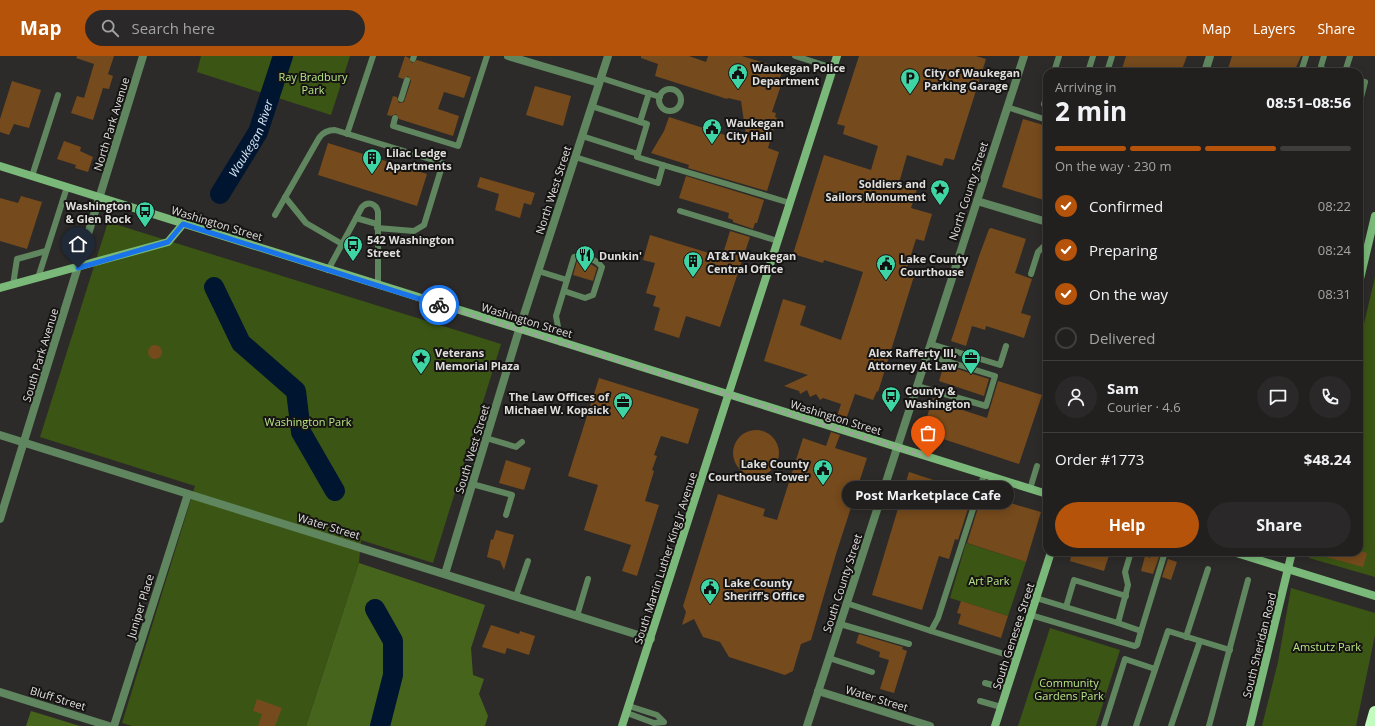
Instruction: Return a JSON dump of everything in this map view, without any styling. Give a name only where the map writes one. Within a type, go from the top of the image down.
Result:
[{"type":"highway","points":[[1372,726],[1375,712]]},
{"type":"main road","name":"South Martin Luther King Jr Avenue","points":[[622,726],[837,56]]},
{"type":"main road","name":"Washington Street","points":[[0,166],[728,396],[1043,493]]},
{"type":"main road","points":[[1363,266],[1375,216]]},
{"type":"main road","points":[[0,288],[78,268],[168,242],[183,224]]},
{"type":"main road","name":"South Genesee Street","points":[[995,726],[1050,556]]},
{"type":"main road","points":[[1246,556],[1375,596]]},
{"type":"main road","name":"South Sheridan Road","points":[[1250,726],[1291,556]]},
{"type":"street","name":"North Park Avenue","points":[[100,198],[143,56]]},
{"type":"street","points":[[508,56],[600,81]]},
{"type":"street","name":"North West Street","points":[[519,330],[608,56]]},
{"type":"street","name":"North County Street","points":[[898,448],[1024,56]]},
{"type":"street","points":[[1206,68],[1210,56]]},
{"type":"street","name":"South Park Avenue","points":[[0,519],[100,198]]},
{"type":"street","points":[[977,201],[1043,221]]},
{"type":"street","name":"South West Street","points":[[445,574],[519,330]]},
{"type":"street","name":"Water Street","points":[[0,435],[651,639]]},
{"type":"street","name":"South County Street","points":[[807,726],[898,448]]},
{"type":"street","name":"Juniper Place","points":[[114,726],[188,494]]},
{"type":"street","name":"Water Street","points":[[818,691],[930,726]]},
{"type":"street","name":"Bluff Street","points":[[0,692],[109,726]]},
{"type":"lane","points":[[347,134],[373,56]]},
{"type":"lane","points":[[395,118],[393,126],[458,146],[487,56]]},
{"type":"lane","points":[[795,56],[833,68]]},
{"type":"lane","points":[[1055,68],[1059,56]]},
{"type":"lane","points":[[1089,68],[1093,56]]},
{"type":"lane","points":[[1109,68],[1112,56]]},
{"type":"lane","points":[[1302,68],[1306,56]]},
{"type":"lane","points":[[1322,68],[1321,66],[1324,56]]},
{"type":"lane","points":[[1346,68],[1350,56]]},
{"type":"lane","points":[[401,99],[407,80]]},
{"type":"lane","points":[[600,81],[660,97]]},
{"type":"lane","points":[[640,122],[649,93]]},
{"type":"lane","points":[[32,176],[58,96]]},
{"type":"lane","points":[[592,106],[647,124],[637,157],[790,203]]},
{"type":"lane","points":[[1007,108],[1043,119]]},
{"type":"lane","points":[[275,214],[322,134],[330,130],[336,130],[443,164],[424,225],[414,231],[377,226],[356,218]]},
{"type":"lane","points":[[582,136],[638,154]]},
{"type":"lane","points":[[575,158],[658,183],[663,165]]},
{"type":"lane","points":[[38,278],[67,187]]},
{"type":"lane","points":[[285,197],[306,223],[342,244]]},
{"type":"lane","points":[[328,270],[364,205],[371,204],[377,209],[378,285]]},
{"type":"lane","points":[[680,212],[778,241]]},
{"type":"lane","points":[[1031,274],[1038,252],[1043,247]]},
{"type":"lane","points":[[13,285],[17,259],[46,252]]},
{"type":"lane","points":[[561,343],[556,316],[574,258],[580,256],[597,261],[602,267],[593,295],[586,298],[564,291]]},
{"type":"lane","points":[[538,272],[567,280]]},
{"type":"lane","points":[[931,344],[1000,364],[1006,346]]},
{"type":"lane","points":[[917,386],[986,406],[995,376],[927,355]]},
{"type":"lane","points":[[486,438],[516,447],[522,442]]},
{"type":"lane","points":[[1030,489],[1037,466]]},
{"type":"lane","points":[[931,631],[938,618],[984,475]]},
{"type":"lane","points":[[472,484],[512,495],[506,515]]},
{"type":"lane","points":[[1118,623],[1128,585],[1125,572],[1130,556]]},
{"type":"lane","points":[[1031,615],[1135,646],[1137,645],[1164,556]]},
{"type":"lane","points":[[516,596],[528,561]]},
{"type":"lane","points":[[1186,637],[1208,569]]},
{"type":"lane","points":[[576,616],[588,578]]},
{"type":"lane","points":[[1066,607],[1074,580],[1126,596]]},
{"type":"lane","points":[[1208,726],[1248,580]]},
{"type":"lane","points":[[1036,598],[1141,630]]},
{"type":"lane","points":[[846,603],[1017,658]]},
{"type":"lane","points":[[840,624],[909,644]]},
{"type":"lane","points":[[1136,726],[1168,631],[1230,650]]},
{"type":"lane","points":[[1172,726],[1200,641]]},
{"type":"lane","points":[[829,658],[872,672]]},
{"type":"lane","points":[[1104,726],[1125,659],[1155,669]]},
{"type":"lane","points":[[985,683],[1007,689]]},
{"type":"lane","points":[[980,701],[1001,707]]},
{"type":"lane","points":[[628,710],[657,715],[664,722],[654,723],[628,710]]},
{"type":"green space","name":"Ray Bradbury Park","points":[[201,56],[350,56],[331,115],[197,72]]},
{"type":"green space","name":"Washington Park","points":[[108,222],[501,344],[433,563],[361,540],[359,563],[306,726],[132,726],[122,723],[195,486],[40,437]]},
{"type":"green space","points":[[1375,277],[1375,577],[1309,558],[1309,556],[1363,556],[1363,328]]},
{"type":"green space","name":"Art Park","points":[[966,543],[1026,562],[1008,616],[950,598]]},
{"type":"green space","points":[[359,563],[485,605],[471,648],[473,675],[484,679],[479,694],[488,716],[485,726],[306,726]]},
{"type":"green space","name":"Amstutz Park","points":[[1291,588],[1375,613],[1375,635],[1356,726],[1262,726],[1278,662]]},
{"type":"green space","name":"Community Gardens Park","points":[[1050,628],[1120,650],[1096,726],[1018,726]]},
{"type":"green space","points":[[31,711],[80,726],[26,726]]},
{"type":"building","points":[[77,56],[114,56],[108,74],[113,76],[109,89],[103,88],[93,120],[71,113],[77,96],[84,98],[94,64],[76,58]]},
{"type":"building","points":[[405,56],[409,58],[412,63],[417,60],[471,77],[464,98],[444,92],[438,109],[459,116],[453,136],[399,119],[396,114],[391,116],[387,115],[393,96],[397,97],[399,103],[404,102],[411,81],[408,76],[403,79],[398,77]]},
{"type":"building","points":[[641,56],[689,56],[706,62],[708,56],[742,56],[771,65],[770,68],[782,72],[779,81],[782,82],[772,112],[776,113],[775,117],[777,118],[768,148],[779,152],[767,191],[688,168],[689,165],[651,153],[664,131],[669,117],[747,142],[741,101],[727,99],[655,76],[658,64],[641,58]]},
{"type":"building","name":"Lake County Courthouse","points":[[859,56],[976,56],[986,59],[954,160],[945,158],[942,166],[907,155],[899,183],[917,189],[911,208],[932,214],[924,241],[916,239],[906,271],[915,273],[878,392],[877,391],[873,400],[855,394],[844,425],[835,422],[841,404],[823,398],[820,400],[816,394],[810,397],[807,390],[800,394],[799,391],[784,386],[808,375],[764,361],[783,299],[806,306],[800,325],[841,340],[863,272],[824,260],[823,263],[793,254],[824,155],[871,170],[878,146],[843,134],[845,126],[837,124]]},
{"type":"building","points":[[1126,56],[1187,56],[1182,68],[1122,68]]},
{"type":"building","points":[[1232,56],[1301,56],[1296,68],[1228,68]]},
{"type":"building","points":[[12,81],[41,90],[29,128],[14,124],[9,135],[0,132],[0,119]]},
{"type":"building","points":[[535,86],[571,96],[563,126],[526,115]]},
{"type":"building","points":[[1023,119],[1043,125],[1043,200],[1002,187]]},
{"type":"building","points":[[64,141],[81,147],[80,151],[93,157],[88,172],[75,168],[76,165],[57,159]]},
{"type":"building","name":"Lilac Ledge Apartments","points":[[328,143],[427,174],[417,206],[318,175]]},
{"type":"building","points":[[686,176],[764,200],[757,223],[755,223],[753,229],[733,222],[733,220],[728,218],[729,213],[679,198]]},
{"type":"building","points":[[480,177],[535,193],[531,205],[524,203],[520,218],[495,210],[499,194],[477,187]]},
{"type":"building","points":[[21,196],[42,202],[27,249],[0,241],[0,198],[18,203]]},
{"type":"building","points":[[991,228],[1026,239],[1015,273],[1032,279],[1021,313],[1031,316],[1024,338],[986,326],[985,330],[972,326],[966,346],[951,341],[979,256],[989,229]]},
{"type":"building","name":"AT&T Waukegan Central Office","points":[[730,231],[750,237],[720,327],[686,316],[679,338],[654,330],[660,308],[653,306],[656,296],[646,293],[655,263],[643,260],[650,235],[722,257]]},
{"type":"building","name":"Dunkin'","points":[[577,261],[589,263],[597,268],[593,281],[573,275]]},
{"type":"building","points":[[155,345],[160,347],[162,352],[160,357],[155,359],[150,357],[148,352],[150,347]]},
{"type":"building","points":[[944,365],[989,379],[984,396],[939,381]]},
{"type":"building","points":[[599,378],[699,409],[688,444],[661,436],[654,455],[657,456],[652,470],[654,471],[645,501],[659,505],[637,576],[622,571],[631,545],[584,530],[598,485],[568,476]]},
{"type":"building","points":[[998,381],[1042,395],[1019,464],[922,432],[933,398],[945,401],[944,404],[987,418]]},
{"type":"building","points":[[761,430],[773,436],[778,444],[778,462],[773,470],[765,475],[751,476],[739,470],[734,462],[733,448],[739,436],[747,431]]},
{"type":"building","points":[[831,432],[840,435],[835,448],[867,458],[836,554],[811,640],[801,644],[793,671],[785,675],[729,657],[720,642],[703,637],[694,619],[682,625],[686,612],[683,606],[718,494],[765,509],[763,516],[777,520],[803,438],[826,446]]},
{"type":"building","points":[[506,460],[531,468],[524,490],[499,483]]},
{"type":"building","points":[[909,472],[973,493],[958,540],[955,539],[949,559],[939,556],[922,610],[872,595]]},
{"type":"building","points":[[982,495],[1041,512],[1026,562],[967,543]]},
{"type":"building","points":[[496,530],[514,535],[504,570],[500,561],[487,557],[491,539],[493,540]]},
{"type":"building","points":[[1363,552],[1365,552],[1367,554],[1363,567],[1323,556],[1363,556]]},
{"type":"building","points":[[1071,556],[1109,556],[1104,571],[1070,561]]},
{"type":"building","points":[[1145,556],[1150,558],[1150,556],[1159,557],[1153,574],[1141,571]]},
{"type":"building","points":[[1168,559],[1177,562],[1171,580],[1162,577]]},
{"type":"building","points":[[961,601],[1008,616],[1001,638],[958,624],[961,614],[957,613]]},
{"type":"building","points":[[491,625],[519,634],[520,631],[535,636],[529,655],[507,648],[505,654],[482,647]]},
{"type":"building","points":[[859,634],[903,647],[902,649],[907,651],[894,693],[880,689],[889,660],[879,657],[880,652],[856,643]]},
{"type":"building","points":[[257,699],[282,708],[275,726],[258,726],[262,714],[253,711]]},
{"type":"waterway","name":"Waukegan River","points":[[220,194],[258,132],[283,56]]},
{"type":"waterway","name":"Waukegan River","points":[[214,287],[241,343],[296,391],[301,432],[335,491]]},
{"type":"waterway","points":[[375,609],[393,641],[393,675],[380,726]]},
{"type":"way so far","points":[[439,305],[928,457]]},
{"type":"place","name":"Waukegan Police Department","points":[[738,90]]},
{"type":"place","name":"City of Waukegan Parking Garage","points":[[910,95]]},
{"type":"place","name":"Waukegan City Hall","points":[[712,145]]},
{"type":"place","name":"Lilac Ledge Apartments","points":[[372,175]]},
{"type":"place","name":"Soldiers and Sailors Monument","points":[[940,206]]},
{"type":"place","name":"Washington & Glen Rock","points":[[145,228]]},
{"type":"place","name":"542 Washington Street","points":[[353,262]]},
{"type":"place","name":"Dunkin'","points":[[585,272]]},
{"type":"place","name":"AT&T Waukegan Central Office","points":[[693,278]]},
{"type":"place","name":"Lake County Courthouse","points":[[886,281]]},
{"type":"place","name":"Veterans Memorial Plaza","points":[[421,375]]},
{"type":"place","name":"Alex Rafferty III, Attorney At Law","points":[[971,375]]},
{"type":"place","name":"County & Washington","points":[[891,413]]},
{"type":"place","name":"The Law Offices of Michael W. Kopsick","points":[[623,419]]},
{"type":"place","name":"Post Marketplace Cafe","points":[[928,457]]},
{"type":"place","name":"Lake County Courthouse Tower","points":[[823,486]]},
{"type":"place","name":"Lake County Sheriff's Office","points":[[710,605]]},
{"type":"route","points":[[78,268],[168,242],[183,224],[439,305]]}]
